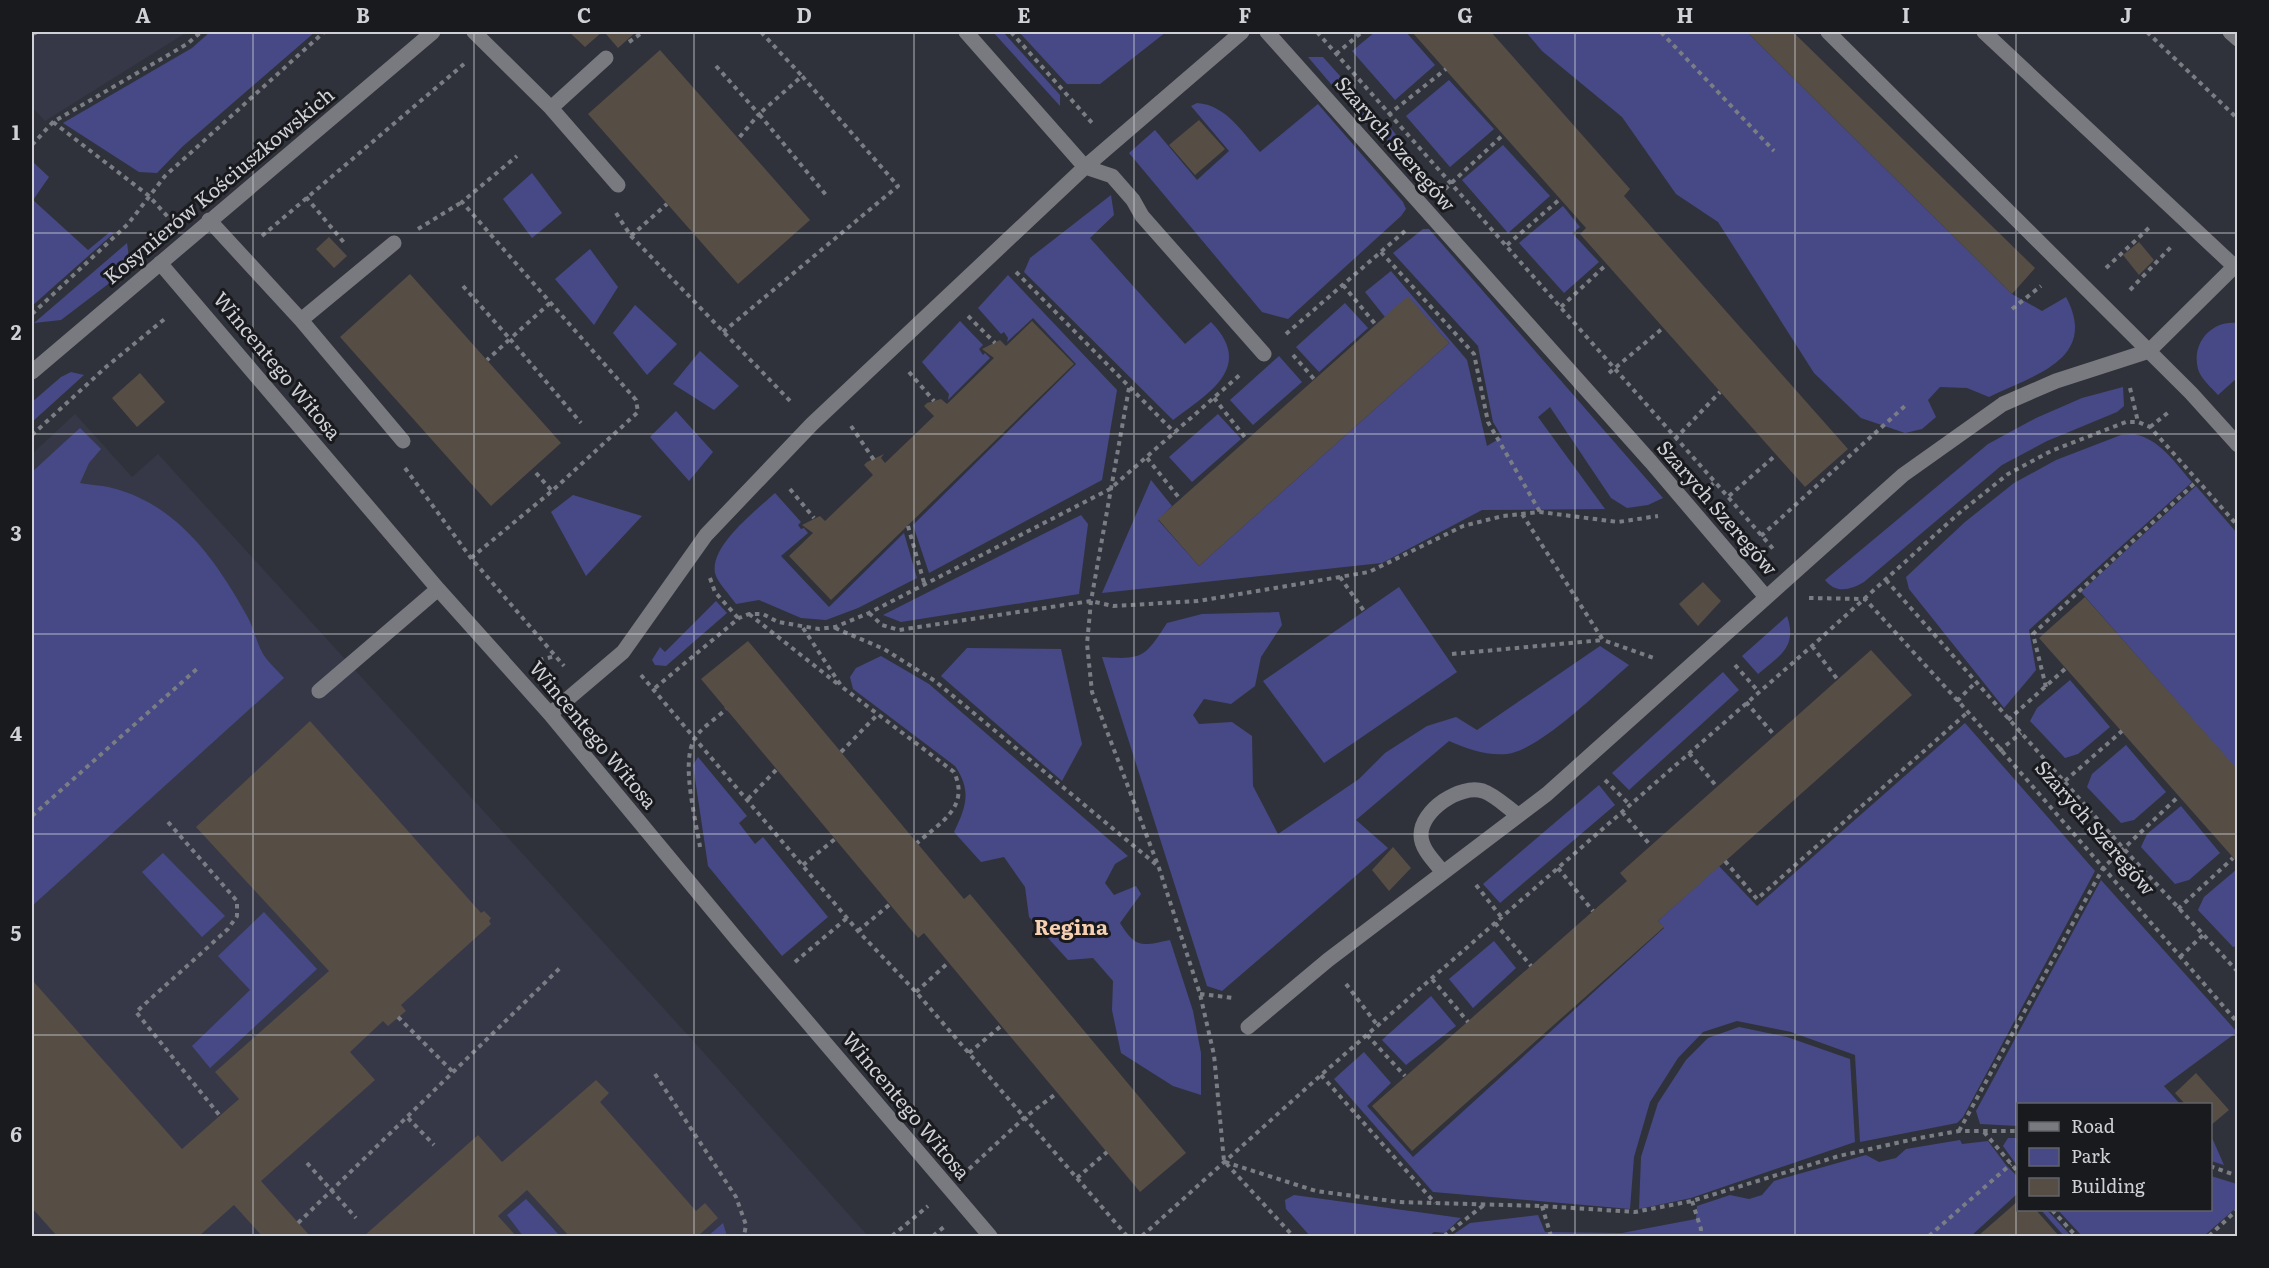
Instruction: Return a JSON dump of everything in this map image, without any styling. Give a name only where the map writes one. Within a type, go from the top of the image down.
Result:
[{"type":"street","name":"Kosynierów Kościuszkowskich","points":[[32,371],[433,32]]},
{"type":"street","points":[[474,32],[551,108],[618,185]]},
{"type":"street","points":[[966,32],[1085,167],[1112,176],[1133,200],[1142,216],[1264,354]]},
{"type":"street","points":[[550,714],[623,652],[706,535],[812,424],[1085,167],[1242,32]]},
{"type":"street","name":"Szarych Szeregów","points":[[1268,32],[1651,462],[1766,597]]},
{"type":"street","points":[[1828,32],[2149,351],[2238,445]]},
{"type":"street","points":[[1248,1027],[1328,960],[1442,871],[1547,794],[1904,476],[2003,404],[2056,381],[2149,351],[2234,271],[2191,226],[1984,32]]},
{"type":"street","points":[[2230,32],[2238,39]]},
{"type":"street","points":[[551,108],[606,58]]},
{"type":"street","points":[[209,220],[301,320],[404,441]]},
{"type":"street","points":[[301,320],[394,243]]},
{"type":"street","name":"Wincentego Witosa","points":[[160,263],[438,589],[550,714],[772,981],[990,1236]]},
{"type":"street","points":[[319,691],[438,589]]},
{"type":"street","points":[[1442,871],[1426,851],[1421,834],[1427,820],[1442,802],[1455,793],[1484,791],[1518,815]]},
{"type":"path","points":[[32,34],[38,32]]},
{"type":"path","points":[[32,145],[53,122],[187,44],[201,32]]},
{"type":"path","points":[[32,314],[128,224],[165,176],[324,32]]},
{"type":"path","points":[[723,332],[898,186],[761,32]]},
{"type":"path","points":[[1011,32],[1111,144]]},
{"type":"path","points":[[1317,32],[1794,572]]},
{"type":"path","points":[[1336,54],[1362,32]]},
{"type":"path","points":[[1661,32],[1774,151]]},
{"type":"path","points":[[2147,32],[2238,118]]},
{"type":"path","points":[[240,255],[487,44]]},
{"type":"path","points":[[716,66],[826,195]]},
{"type":"path","points":[[1362,138],[1446,69]]},
{"type":"path","points":[[738,139],[759,114],[802,76]]},
{"type":"path","points":[[53,122],[149,196],[173,222]]},
{"type":"path","points":[[655,688],[739,618],[749,614],[763,614],[778,622],[803,628],[835,627],[925,586],[1110,489],[1426,212],[1450,182],[1503,134]]},
{"type":"path","points":[[394,243],[462,202],[517,156]]},
{"type":"path","points":[[306,197],[365,268]]},
{"type":"path","points":[[1507,245],[1560,199]]},
{"type":"path","points":[[462,202],[636,400],[638,408],[636,416],[552,491],[471,558]]},
{"type":"path","points":[[667,204],[631,236],[794,406]]},
{"type":"path","points":[[2086,288],[2171,207]]},
{"type":"path","points":[[2109,312],[2191,226]]},
{"type":"path","points":[[1380,252],[1474,354],[1488,422],[1540,512]]},
{"type":"path","points":[[1561,307],[1607,264]]},
{"type":"path","points":[[1009,265],[1175,434]]},
{"type":"path","points":[[2012,309],[2065,267]]},
{"type":"path","points":[[1343,285],[1376,325]]},
{"type":"path","points":[[463,286],[580,423]]},
{"type":"path","points":[[32,435],[106,367],[191,297]]},
{"type":"path","points":[[487,360],[550,303]]},
{"type":"path","points":[[963,310],[995,343]]},
{"type":"path","points":[[1585,390],[1616,368],[1663,328]]},
{"type":"path","points":[[1279,340],[1314,379]]},
{"type":"path","points":[[903,365],[934,401]]},
{"type":"path","points":[[1129,388],[1091,601],[1087,644],[1092,692],[1159,868],[1200,994],[1214,1055],[1224,1161],[1293,1236]]},
{"type":"path","points":[[1651,462],[1720,392]]},
{"type":"path","points":[[1214,398],[1247,440]]},
{"type":"path","points":[[1761,536],[1905,406]]},
{"type":"path","points":[[845,418],[874,460]]},
{"type":"path","points":[[1142,1236],[1321,1075],[1812,646],[1958,514],[2008,474],[2051,451],[2126,422],[2138,422],[2150,428],[2238,526]]},
{"type":"path","points":[[1729,496],[1776,454]]},
{"type":"path","points":[[1147,458],[1180,500]]},
{"type":"path","points":[[399,460],[471,558],[564,666]]},
{"type":"path","points":[[536,473],[552,491]]},
{"type":"path","points":[[2046,687],[2033,634],[2197,481]]},
{"type":"path","points":[[869,613],[882,625],[899,630],[1091,601],[1113,606],[1198,601],[1369,572],[1463,526],[1503,516],[1540,512],[1618,522],[1665,515],[1686,504],[1715,482]]},
{"type":"path","points":[[788,486],[814,518]]},
{"type":"path","points":[[1522,514],[1603,640]]},
{"type":"path","points":[[908,526],[925,586]]},
{"type":"path","points":[[1340,576],[1364,611]]},
{"type":"path","points":[[1885,580],[2122,848],[2237,969]]},
{"type":"path","name":"Szarych Szeregów","points":[[1766,597],[1865,599],[1968,712],[2238,1023]]},
{"type":"path","points":[[749,614],[954,772],[960,786],[959,801],[952,812],[917,843]]},
{"type":"path","points":[[835,627],[884,649],[935,681],[1159,868]]},
{"type":"path","points":[[803,628],[842,687]]},
{"type":"path","points":[[1452,654],[1603,640],[1686,668]]},
{"type":"path","points":[[1812,646],[1838,680]]},
{"type":"path","points":[[32,816],[199,667]]},
{"type":"path","points":[[2008,720],[2066,668]]},
{"type":"path","points":[[642,675],[858,931],[916,992],[1127,1236]]},
{"type":"path","points":[[1957,701],[1976,683]]},
{"type":"path","points":[[1746,702],[1775,736]]},
{"type":"path","points":[[701,852],[689,775],[690,750],[695,738],[726,709]]},
{"type":"path","points":[[1725,861],[1756,899],[1968,712]]},
{"type":"path","points":[[841,752],[878,714]]},
{"type":"path","points":[[2065,781],[2122,731]]},
{"type":"path","points":[[2000,751],[2021,734]]},
{"type":"path","points":[[1689,753],[1718,787]]},
{"type":"path","points":[[748,799],[777,770]]},
{"type":"path","points":[[1959,1131],[2103,868],[2179,796]]},
{"type":"path","points":[[1622,812],[1651,846]]},
{"type":"path","points":[[168,822],[237,901],[237,916],[228,929],[136,1012],[220,1116]]},
{"type":"path","points":[[803,865],[835,839]]},
{"type":"path","points":[[2178,909],[2233,858]]},
{"type":"path","points":[[1457,861],[1502,918]]},
{"type":"path","points":[[1558,868],[1593,911]]},
{"type":"path","points":[[858,931],[889,905]]},
{"type":"path","points":[[772,981],[847,918]]},
{"type":"path","points":[[1495,923],[1531,966]]},
{"type":"path","points":[[2180,957],[2203,935]]},
{"type":"path","points":[[1328,960],[1378,1026]]},
{"type":"path","points":[[916,992],[948,963]]},
{"type":"path","points":[[298,1223],[561,968]]},
{"type":"path","points":[[1432,979],[1468,1022]]},
{"type":"path","points":[[398,1017],[453,1072]]},
{"type":"path","points":[[969,1053],[1001,1026]]},
{"type":"path","points":[[1367,1035],[1406,1076]]},
{"type":"path","points":[[656,1074],[736,1197],[746,1225],[744,1236]]},
{"type":"path","points":[[1321,1075],[1436,1203]]},
{"type":"path","points":[[892,1236],[1024,1118],[1057,1093]]},
{"type":"path","points":[[408,1118],[434,1145]]},
{"type":"path","points":[[1224,1161],[1316,1191],[1399,1202],[1542,1206],[1635,1212],[1692,1202],[1839,1156],[1959,1131],[2017,1131]]},
{"type":"path","points":[[1984,1131],[2017,1170]]},
{"type":"path","points":[[1077,1178],[1107,1152]]},
{"type":"path","points":[[307,1163],[356,1218]]},
{"type":"path","points":[[1929,1236],[2011,1164]]},
{"type":"path","points":[[2212,1166],[2237,1176],[2238,1164]]},
{"type":"path","points":[[1692,1202],[1701,1229],[1700,1236]]},
{"type":"path","points":[[1435,1236],[1444,1236],[1484,1205]]},
{"type":"path","points":[[1542,1206],[1551,1236]]},
{"type":"path","points":[[2209,1236],[2238,1209]]},
{"type":"path","points":[[2054,1211],[2076,1236]]},
{"type":"shaded area","points":[[32,32],[187,32],[45,121],[32,107]]},
{"type":"shaded area","points":[[75,414],[132,477],[158,454],[868,1236],[32,1236],[32,454]]},
{"type":"green space","points":[[210,32],[315,32],[182,147],[157,173],[139,172],[63,123],[192,48]]},
{"type":"green space","points":[[993,32],[1003,32],[1060,95],[1060,106]]},
{"type":"green space","points":[[1019,32],[1166,32],[1100,84],[1067,84]]},
{"type":"green space","points":[[1375,32],[1406,32],[1435,65],[1395,100],[1352,51]]},
{"type":"green space","points":[[1526,32],[1747,32],[2012,294],[2042,311],[2066,297],[2074,318],[2074,336],[2068,350],[2057,362],[2042,372],[1989,397],[1967,388],[1940,387],[1928,400],[1936,417],[1922,429],[1905,433],[1861,418],[1814,373],[1718,222],[1676,194],[1622,117],[1542,51]]},
{"type":"green space","points":[[1308,57],[1323,57],[1375,115],[1365,124]]},
{"type":"green space","points":[[1449,80],[1494,129],[1450,167],[1406,116]]},
{"type":"green space","points":[[1197,103],[1225,114],[1260,152],[1318,104],[1403,202],[1406,209],[1288,319],[1262,312],[1129,153],[1155,130],[1197,180],[1229,151],[1191,106]]},
{"type":"green space","points":[[1389,126],[1429,176],[1426,189],[1378,136]]},
{"type":"green space","points":[[1503,145],[1550,196],[1508,233],[1462,180]]},
{"type":"green space","points":[[32,161],[49,177],[33,200],[88,250],[110,232],[114,233],[32,306]]},
{"type":"green space","points":[[532,173],[562,213],[532,238],[503,199]]},
{"type":"green space","points":[[1111,195],[1114,215],[1090,238],[1185,344],[1211,322],[1223,338],[1229,352],[1228,366],[1222,378],[1200,400],[1173,420],[1024,272],[1030,258]]},
{"type":"green space","points":[[1563,206],[1580,227],[1572,233],[1599,262],[1564,293],[1519,243]]},
{"type":"green space","points":[[1423,229],[1429,229],[1663,498],[1648,505],[1627,508],[1611,498],[1550,407],[1538,417],[1605,509],[1482,510],[1382,563],[1102,593],[1151,480],[1172,506],[1158,520],[1199,566],[1449,343],[1408,297],[1385,317],[1365,292],[1391,271],[1467,360],[1487,446],[1502,437],[1493,422],[1478,346],[1393,253]]},
{"type":"green space","points":[[127,243],[129,257],[124,272],[61,320],[34,323]]},
{"type":"green space","points":[[590,249],[618,287],[594,325],[555,279]]},
{"type":"green space","points":[[1008,275],[1117,390],[1102,480],[929,573],[913,525],[1076,364],[1033,318],[1007,342],[1008,338],[1004,332],[1001,334],[978,308]]},
{"type":"green space","points":[[1345,303],[1368,328],[1319,372],[1296,347]]},
{"type":"green space","points":[[635,305],[677,344],[647,375],[613,333]]},
{"type":"green space","points":[[960,321],[983,345],[979,349],[983,355],[985,353],[990,358],[948,400],[949,394],[922,362]]},
{"type":"green space","points":[[2237,323],[2237,378],[2218,395],[2199,373],[2198,350],[2201,342],[2212,329],[2219,325]]},
{"type":"green space","points":[[700,351],[739,386],[714,410],[673,384]]},
{"type":"green space","points":[[1279,356],[1302,382],[1253,425],[1230,400]]},
{"type":"green space","points":[[71,372],[84,375],[32,422],[32,402],[61,377]]},
{"type":"green space","points":[[2123,387],[2124,406],[2117,412],[2047,441],[2002,465],[1864,582],[1854,587],[1838,589],[1825,580],[1988,444],[2036,418],[2082,398]]},
{"type":"green space","points":[[676,411],[713,452],[689,481],[650,437]]},
{"type":"green space","points":[[1218,414],[1241,439],[1192,482],[1169,457]]},
{"type":"green space","points":[[80,428],[101,449],[89,463],[80,483],[108,487],[135,496],[156,507],[192,537],[208,555],[235,595],[263,654],[284,678],[32,906],[32,472]]},
{"type":"green space","points":[[2134,434],[2159,446],[2192,482],[2029,630],[2036,670],[2004,708],[1909,589],[1906,577],[1965,522],[2014,483],[2056,460],[2121,435]]},
{"type":"green space","points":[[2196,486],[2237,533],[2237,770],[2081,592]]},
{"type":"green space","points":[[775,493],[801,522],[798,525],[801,529],[804,528],[808,533],[781,556],[829,607],[904,533],[917,578],[858,608],[826,620],[801,618],[759,600],[736,604],[716,577],[715,562],[736,529]]},
{"type":"green space","points":[[573,495],[642,516],[586,576],[551,512]]},
{"type":"green space","points":[[1081,515],[1088,524],[1079,594],[901,622],[883,615]]},
{"type":"green space","points":[[1399,587],[1457,672],[1324,763],[1263,681]]},
{"type":"green space","points":[[716,601],[727,613],[666,666],[655,665],[652,660],[660,647],[665,652]]},
{"type":"green space","points":[[1279,612],[1282,625],[1261,657],[1255,686],[1231,704],[1204,699],[1193,715],[1199,724],[1232,722],[1252,736],[1253,786],[1278,834],[1359,779],[1385,753],[1427,726],[1456,717],[1477,730],[1600,646],[1629,665],[1570,717],[1521,750],[1507,754],[1492,754],[1449,741],[1356,820],[1388,848],[1222,991],[1207,986],[1102,657],[1126,658],[1142,654],[1167,623],[1202,614]]},
{"type":"green space","points":[[1787,616],[1790,627],[1788,643],[1779,656],[1758,674],[1742,656]]},
{"type":"green space","points":[[967,648],[1061,649],[1082,744],[1062,781],[941,676]]},
{"type":"green space","points":[[881,656],[929,684],[1128,856],[1115,864],[1105,883],[1114,895],[1136,886],[1141,894],[1120,923],[1135,941],[1140,944],[1153,944],[1170,940],[1193,1011],[1201,1053],[1201,1095],[1173,1086],[1121,1053],[1112,1010],[1113,981],[1093,958],[1068,960],[1029,917],[1025,887],[1004,857],[981,862],[954,832],[962,815],[965,799],[964,783],[955,766],[853,689],[850,677],[856,668]]},
{"type":"green space","points":[[1723,672],[1739,690],[1629,790],[1612,773]]},
{"type":"green space","points":[[2070,680],[2110,727],[2078,754],[2065,758],[2030,721],[2037,708]]},
{"type":"green space","points":[[1965,723],[2095,871],[1963,1117],[1957,1123],[1860,1142],[1855,1055],[1791,1032],[1737,1021],[1703,1032],[1678,1058],[1650,1102],[1634,1157],[1630,1209],[1433,1192],[1334,1079],[1364,1052],[1391,1083],[1367,1106],[1413,1157],[1664,928],[1658,921],[1719,866],[1757,906]]},
{"type":"green space","points":[[2126,745],[2166,792],[2134,820],[2121,823],[2087,787],[2092,774]]},
{"type":"green space","points":[[698,757],[747,816],[739,823],[755,844],[763,837],[828,917],[782,956],[708,866],[693,765]]},
{"type":"green space","points":[[1599,785],[1615,805],[1500,903],[1483,884]]},
{"type":"green space","points":[[2181,806],[2220,853],[2189,880],[2175,884],[2141,847],[2147,834]]},
{"type":"green space","points":[[163,853],[225,916],[202,937],[142,872]]},
{"type":"green space","points":[[2237,869],[2237,946],[2233,947],[2198,910],[2204,897]]},
{"type":"green space","points":[[2101,880],[2237,1032],[2164,1086],[2179,1103],[2017,1103],[2017,1126],[1980,1124],[1976,1111]]},
{"type":"green space","points":[[264,912],[317,969],[210,1068],[192,1046],[250,990],[218,956]]},
{"type":"green space","points":[[1494,941],[1516,968],[1473,1008],[1449,979]]},
{"type":"green space","points":[[1431,996],[1456,1026],[1406,1065],[1382,1040]]},
{"type":"green space","points":[[1739,1027],[1787,1037],[1850,1059],[1855,1142],[1691,1198],[1639,1209],[1641,1157],[1658,1103],[1686,1060],[1708,1038]]},
{"type":"green space","points":[[2008,1138],[2017,1138],[2017,1166],[2003,1146]]},
{"type":"green space","points":[[2212,1138],[2213,1140],[2224,1165],[2212,1161]]},
{"type":"green space","points":[[1960,1140],[1962,1144],[1988,1141],[2017,1176],[2017,1194],[1971,1236],[1451,1236],[1470,1223],[1538,1215],[1545,1232],[1622,1233],[1696,1219],[1697,1206],[1730,1195],[1749,1199],[1762,1195],[1774,1181],[1866,1155],[1879,1162],[1896,1158],[1906,1149]]},
{"type":"green space","points":[[2212,1176],[2237,1184],[2237,1207],[2204,1236],[2082,1236],[2059,1211],[2212,1211]]},
{"type":"green space","points":[[1294,1195],[1461,1218],[1445,1233],[1434,1232],[1429,1236],[1310,1236],[1286,1209],[1285,1200]]},
{"type":"green space","points":[[526,1199],[560,1236],[523,1236],[507,1215]]},
{"type":"green space","points":[[2042,1211],[2048,1211],[2071,1236],[2064,1236]]},
{"type":"green space","points":[[723,1223],[727,1236],[708,1236]]},
{"type":"building","points":[[569,32],[602,32],[585,47]]},
{"type":"building","points":[[608,32],[636,32],[618,48],[606,34]]},
{"type":"building","points":[[1412,32],[1491,32],[1630,189],[1624,196],[1848,449],[1805,487],[1580,234],[1586,228]]},
{"type":"building","points":[[1747,32],[1793,32],[2035,268],[2012,294]]},
{"type":"building","points":[[660,50],[810,220],[738,284],[588,114]]},
{"type":"building","points":[[1199,120],[1225,149],[1195,175],[1169,145]]},
{"type":"building","points":[[329,237],[347,256],[334,268],[316,249]]},
{"type":"building","points":[[2139,242],[2154,260],[2139,275],[2123,255]]},
{"type":"building","points":[[410,274],[561,443],[491,506],[340,337]]},
{"type":"building","points":[[1408,296],[1449,343],[1199,566],[1158,519]]},
{"type":"building","points":[[1032,321],[1074,364],[831,600],[789,556],[813,533],[802,525],[820,516],[825,521],[873,475],[864,465],[867,462],[884,454],[881,458],[885,463],[934,416],[924,406],[927,403],[941,399],[947,404],[994,358],[982,349],[1000,340],[1006,346]]},
{"type":"building","points":[[140,373],[165,402],[137,427],[112,398]]},
{"type":"building","points":[[1703,582],[1721,601],[1698,626],[1679,604]]},
{"type":"building","points":[[2085,597],[2238,770],[2238,863],[2039,638]]},
{"type":"building","points":[[748,641],[964,899],[970,894],[1186,1153],[1140,1192],[924,933],[918,938],[701,679]]},
{"type":"building","points":[[1871,650],[1912,695],[1658,921],[1664,927],[1412,1151],[1372,1106],[1627,881],[1620,873]]},
{"type":"building","points":[[310,721],[481,913],[484,911],[491,918],[489,921],[491,924],[401,1005],[406,1011],[388,1026],[383,1021],[350,1052],[375,1080],[261,1181],[310,1236],[262,1236],[234,1205],[199,1236],[57,1236],[32,1208],[32,983],[33,981],[182,1149],[239,1099],[215,1072],[329,971],[196,827]]},
{"type":"building","points":[[1393,847],[1411,868],[1389,891],[1372,870]]},
{"type":"building","points":[[2196,1073],[2229,1110],[2212,1124],[2212,1103],[2184,1103],[2175,1093]]},
{"type":"building","points":[[596,1080],[609,1093],[600,1102],[696,1211],[705,1203],[718,1218],[698,1236],[569,1236],[527,1190],[498,1216],[516,1236],[364,1236],[478,1135],[502,1162]]},
{"type":"building","points":[[2017,1202],[2017,1211],[2037,1211],[2059,1236],[1978,1236]]},
{"type":"district","name":"Regina","points":[[1071,928]]}]
